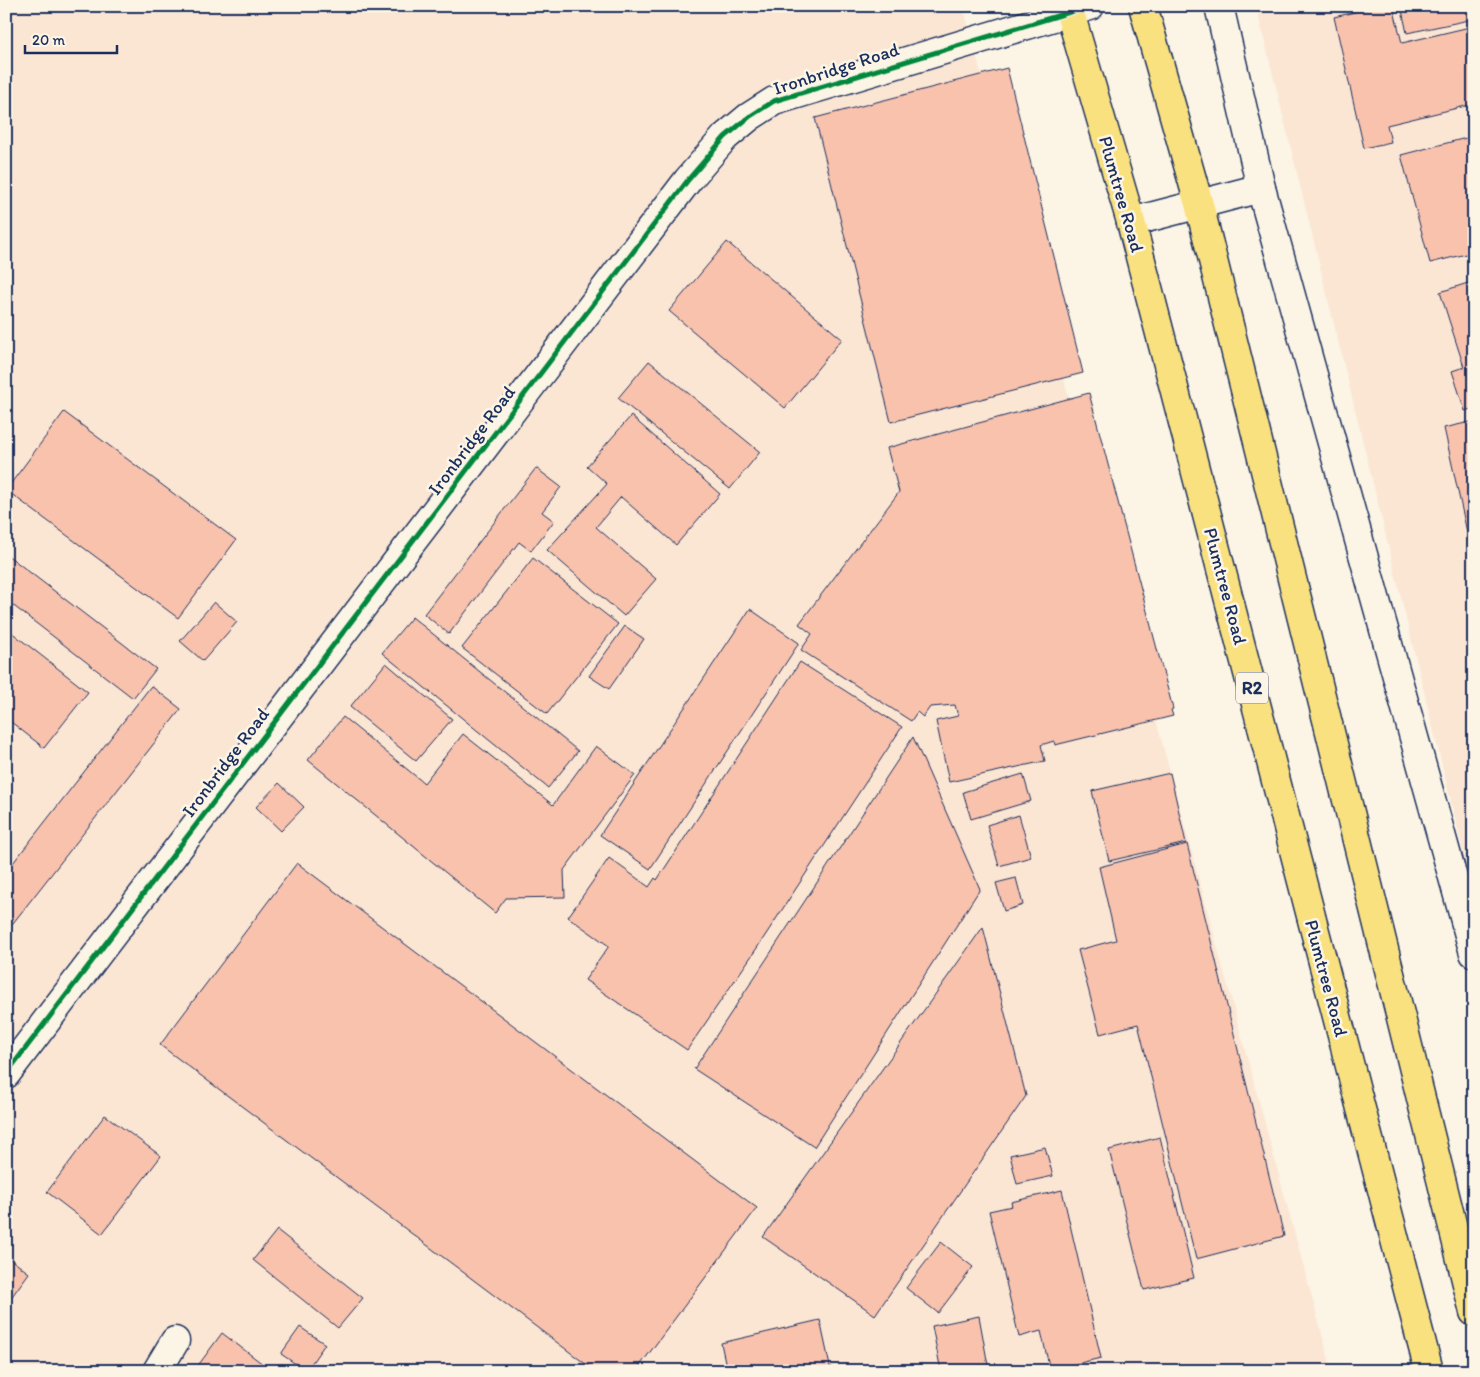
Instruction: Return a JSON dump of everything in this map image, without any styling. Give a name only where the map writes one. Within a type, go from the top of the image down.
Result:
[{"type":"highway","points":[[1143,6],[1199,204],[1474,1312]]},
{"type":"highway","name":"Plumtree Road","points":[[1076,8],[1429,1371]]},
{"type":"street","points":[[1219,6],[1261,188],[1474,953]]},
{"type":"street","name":"Ironbridge Road","points":[[6,1074],[688,180],[725,137],[749,117],[774,101],[1076,8]]},
{"type":"street","points":[[1131,222],[1261,188]]},
{"type":"street","points":[[157,1371],[175,1340]]},
{"type":"shaded area","points":[[6,6],[963,6],[1332,1371],[6,1371]]},
{"type":"shaded area","points":[[1256,6],[1474,6],[1474,896]]},
{"type":"building","points":[[1380,6],[1393,6],[1402,43],[1474,26],[1474,104],[1387,125],[1391,142],[1364,148],[1334,17]]},
{"type":"building","points":[[1401,6],[1474,6],[1474,19],[1407,33]]},
{"type":"building","points":[[1007,68],[1083,373],[891,422],[815,118]]},
{"type":"building","points":[[1466,138],[1474,170],[1474,252],[1430,263],[1401,155]]},
{"type":"building","points":[[727,242],[842,339],[785,408],[669,311]]},
{"type":"building","points":[[1474,281],[1474,408],[1465,411],[1452,371],[1464,367],[1440,292]]},
{"type":"building","points":[[649,361],[760,452],[730,489],[618,398]]},
{"type":"building","points":[[1089,393],[1173,709],[1171,710],[1173,716],[1055,745],[1054,741],[1041,745],[1045,761],[949,782],[936,721],[958,716],[955,705],[930,707],[923,717],[917,712],[911,721],[801,650],[812,634],[799,624],[899,492],[887,448]]},
{"type":"building","points":[[64,412],[236,540],[178,618],[6,490]]},
{"type":"building","points":[[631,416],[720,494],[676,545],[621,497],[596,527],[656,579],[624,616],[547,550],[607,484],[587,466]]},
{"type":"building","points":[[1474,421],[1474,564],[1444,428]]},
{"type":"building","points":[[536,468],[561,487],[542,512],[554,521],[531,551],[519,542],[449,634],[424,614]]},
{"type":"building","points":[[6,554],[156,669],[133,698],[6,600]]},
{"type":"building","points":[[533,558],[618,624],[547,714],[462,648]]},
{"type":"building","points":[[214,602],[237,622],[203,661],[180,641]]},
{"type":"building","points":[[750,609],[799,643],[650,869],[600,835]]},
{"type":"building","points":[[412,617],[578,751],[548,788],[382,653]]},
{"type":"building","points":[[625,626],[644,639],[609,689],[589,676]]},
{"type":"building","points":[[6,628],[88,692],[44,748],[6,718]]},
{"type":"building","points":[[800,662],[902,727],[757,948],[687,1050],[585,980],[609,946],[568,917],[609,858],[649,887],[655,878],[657,880]]},
{"type":"building","points":[[386,663],[452,719],[416,761],[350,707]]},
{"type":"building","points":[[151,686],[181,709],[6,932],[6,872]]},
{"type":"building","points":[[343,717],[424,783],[463,734],[553,805],[596,746],[635,775],[564,870],[565,897],[506,898],[495,913],[308,760]]},
{"type":"building","points":[[913,737],[980,889],[814,1147],[694,1069]]},
{"type":"building","points":[[1170,773],[1186,843],[1109,861],[1092,791]]},
{"type":"building","points":[[1023,774],[1031,801],[971,819],[963,792]]},
{"type":"building","points":[[279,783],[304,807],[281,831],[256,807]]},
{"type":"building","points":[[1019,815],[1031,857],[999,866],[987,825]]},
{"type":"building","points":[[1187,844],[1284,1236],[1196,1259],[1138,1024],[1100,1034],[1078,950],[1116,940],[1099,867]]},
{"type":"building","points":[[297,863],[757,1208],[636,1371],[595,1371],[160,1045]]},
{"type":"building","points":[[1016,878],[1023,905],[1004,911],[996,883]]},
{"type":"building","points":[[983,927],[1026,1096],[875,1315],[763,1237]]},
{"type":"building","points":[[105,1115],[161,1156],[102,1234],[47,1192]]},
{"type":"building","points":[[1160,1137],[1194,1278],[1144,1290],[1109,1150]]},
{"type":"building","points":[[1045,1147],[1053,1176],[1017,1184],[1010,1155]]},
{"type":"building","points":[[1062,1190],[1101,1358],[1050,1370],[1041,1331],[1019,1337],[989,1211],[1012,1206],[1011,1202]]},
{"type":"building","points":[[277,1230],[363,1298],[338,1328],[253,1260]]},
{"type":"building","points":[[941,1242],[973,1267],[938,1313],[906,1288]]},
{"type":"building","points":[[6,1256],[29,1273],[10,1299],[6,1296]]},
{"type":"building","points":[[979,1316],[989,1371],[941,1371],[932,1326]]},
{"type":"building","points":[[820,1320],[831,1371],[727,1371],[721,1343]]},
{"type":"building","points":[[300,1327],[325,1344],[306,1371],[281,1354]]},
{"type":"building","points":[[222,1333],[272,1371],[194,1371]]},
{"type":"cycle path","points":[[6,1074],[688,180],[725,137],[749,117],[774,101],[1090,6]]}]
